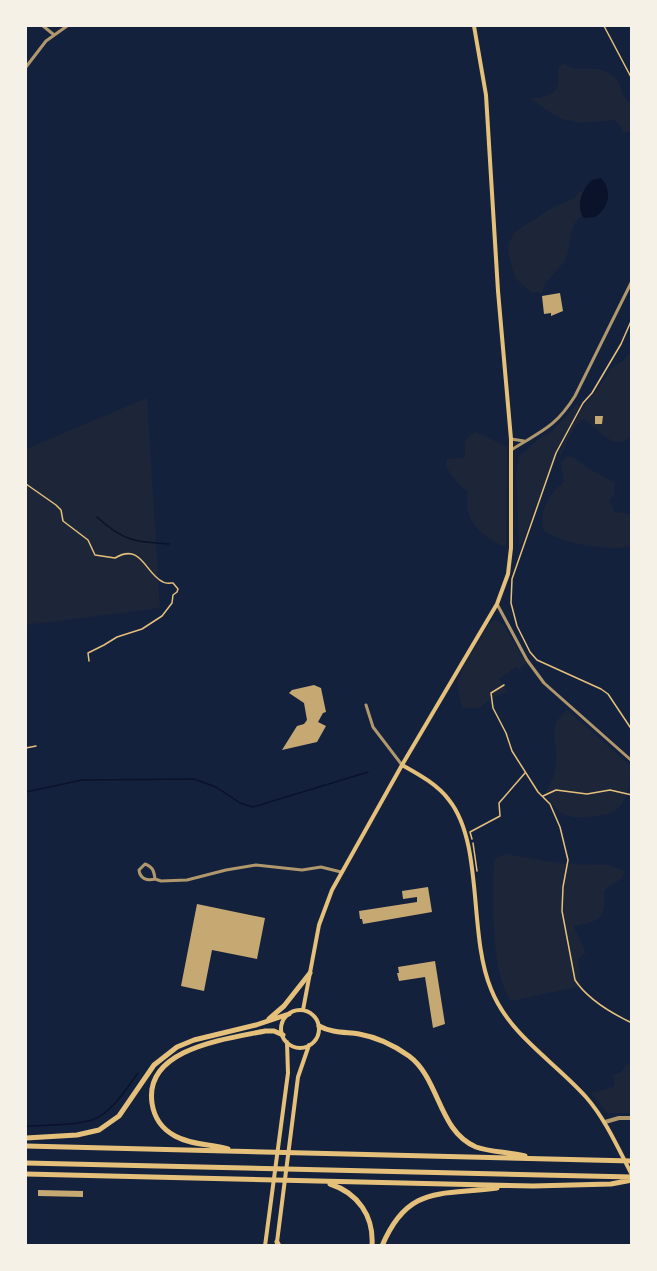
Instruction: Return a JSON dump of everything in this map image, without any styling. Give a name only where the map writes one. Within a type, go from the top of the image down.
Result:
[{"type":"highway","points":[[259,1024],[274,1016],[284,1006],[310,973]]},
{"type":"highway","points":[[26,1138],[81,1135],[99,1130],[121,1114],[153,1067],[170,1051],[194,1040],[289,1014]]},
{"type":"highway","points":[[319,1026],[332,1032],[373,1037],[406,1054],[424,1072],[450,1124],[465,1141],[483,1149],[506,1151],[535,1159]]},
{"type":"highway","points":[[236,1151],[188,1141],[165,1129],[153,1107],[152,1092],[155,1080],[170,1061],[194,1048],[265,1031],[274,1031],[283,1035]]},
{"type":"highway","points":[[26,1146],[632,1161]]},
{"type":"highway","points":[[26,1163],[632,1177]]},
{"type":"highway","points":[[26,1174],[513,1185],[611,1184],[632,1177]]},
{"type":"highway","points":[[323,1182],[346,1191],[360,1204],[370,1222],[372,1245]]},
{"type":"highway","points":[[382,1245],[392,1224],[400,1214],[422,1198],[513,1185]]},
{"type":"main road","points":[[303,1010],[319,925],[341,872],[497,604],[508,574],[511,439],[495,249],[486,95],[474,26]]},
{"type":"main road","points":[[402,765],[430,782],[444,794],[462,824],[470,859],[483,963],[496,1000],[517,1030],[576,1086],[605,1122],[632,1177]]},
{"type":"main road","points":[[264,1245],[289,1065],[283,1023],[289,1014],[303,1010],[314,1017],[319,1026],[317,1036],[309,1045],[298,1077],[278,1244]]},
{"type":"main road","points":[[287,1042],[298,1047],[309,1045]]},
{"type":"street","points":[[43,26],[53,35]]},
{"type":"street","points":[[26,67],[38,49],[67,26]]},
{"type":"street","points":[[511,450],[548,428],[570,404],[632,281]]},
{"type":"street","points":[[511,439],[526,441]]},
{"type":"street","points":[[497,604],[532,668],[544,683],[632,761]]},
{"type":"street","points":[[366,705],[373,727],[402,765]]},
{"type":"street","points":[[155,879],[150,866],[145,864],[141,866],[139,870],[142,878],[161,882],[187,880],[256,865],[303,870],[321,867],[341,872]]},
{"type":"street","points":[[605,1122],[619,1118],[632,1118]]},
{"type":"path","points":[[604,26],[632,79]]},
{"type":"path","points":[[632,319],[621,344],[592,393],[583,403],[556,453],[517,560],[512,579],[511,603],[524,641],[537,660],[608,694],[632,730]]},
{"type":"path","points":[[26,484],[61,510],[63,521],[88,540],[95,555],[115,558],[132,554],[142,559],[163,582],[173,584],[178,589],[173,595],[172,603],[162,616],[142,629],[117,637],[88,653],[89,661]]},
{"type":"path","points":[[504,685],[492,691],[491,702],[512,751],[542,796],[550,804],[558,821],[567,854],[562,911],[575,980],[614,1016],[632,1023]]},
{"type":"path","points":[[26,748],[36,746]]},
{"type":"path","points":[[477,873],[470,832],[500,816],[499,803],[526,772]]},
{"type":"path","points":[[542,796],[556,790],[587,794],[610,790],[632,795]]},
{"type":"shaded area","points":[[564,64],[576,68],[601,70],[613,76],[631,106],[631,131],[621,133],[619,124],[613,120],[581,123],[566,120],[552,114],[530,98],[545,97],[555,90],[559,66]]},
{"type":"shaded area","points":[[601,178],[608,194],[604,209],[595,217],[584,218],[580,203],[585,188],[592,180]]},
{"type":"shaded area","points":[[579,192],[583,192],[580,204],[581,216],[572,230],[567,256],[547,282],[542,293],[531,292],[515,278],[508,244],[515,232],[550,209],[574,198]]},
{"type":"shaded area","points":[[631,351],[631,437],[624,441],[612,441],[584,419],[573,430],[561,455],[559,454],[581,410],[611,368],[623,361]]},
{"type":"shaded area","points":[[147,398],[160,608],[26,625],[26,449]]},
{"type":"shaded area","points":[[577,404],[580,407],[556,451],[524,538],[519,545],[516,472],[519,456],[553,430]]},
{"type":"shaded area","points":[[477,432],[507,447],[506,545],[504,546],[489,538],[471,520],[467,506],[467,491],[458,484],[446,467],[447,459],[465,458],[465,442],[470,435]]},
{"type":"shaded area","points":[[567,456],[573,457],[615,483],[614,494],[609,501],[615,512],[631,514],[631,546],[612,548],[574,543],[544,531],[542,521],[545,506],[553,492],[564,482],[561,462]]},
{"type":"shaded area","points":[[495,620],[503,624],[526,663],[518,670],[516,667],[499,679],[507,692],[493,697],[479,708],[462,708],[457,684],[464,665],[490,623]]},
{"type":"shaded area","points":[[567,710],[631,766],[625,798],[618,809],[611,813],[571,817],[555,807],[545,793],[556,766],[555,728]]},
{"type":"shaded area","points":[[505,854],[564,864],[608,865],[623,870],[622,877],[604,891],[604,906],[599,918],[574,927],[586,953],[578,959],[581,986],[511,1001],[499,972],[493,913],[494,860]]},
{"type":"shaded area","points":[[627,1064],[631,1065],[631,1113],[607,1113],[591,1093],[613,1087],[615,1084],[613,1075],[621,1072]]},
{"type":"building","points":[[560,293],[563,311],[551,316],[551,313],[544,314],[542,296]]},
{"type":"building","points":[[595,416],[603,416],[602,424],[595,424]]},
{"type":"building","points":[[314,685],[321,688],[326,712],[318,722],[326,726],[317,742],[282,750],[297,726],[304,724],[307,720],[304,703],[289,693],[292,690]]},
{"type":"building","points":[[428,887],[432,912],[363,924],[360,919],[359,911],[417,902],[417,897],[403,899],[402,891]]},
{"type":"building","points":[[197,904],[265,918],[257,959],[212,950],[204,991],[181,986]]},
{"type":"building","points":[[435,961],[445,1024],[433,1028],[425,977],[399,981],[397,973],[399,973],[398,967]]},
{"type":"building","points":[[38,1190],[83,1191],[83,1197],[38,1196]]},
{"type":"waterway","points":[[97,517],[122,536],[169,544]]},
{"type":"waterway","points":[[26,792],[82,780],[194,779],[216,787],[240,803],[253,807],[368,772]]},
{"type":"waterway","points":[[26,1126],[77,1123],[99,1117],[118,1100],[138,1073]]}]
